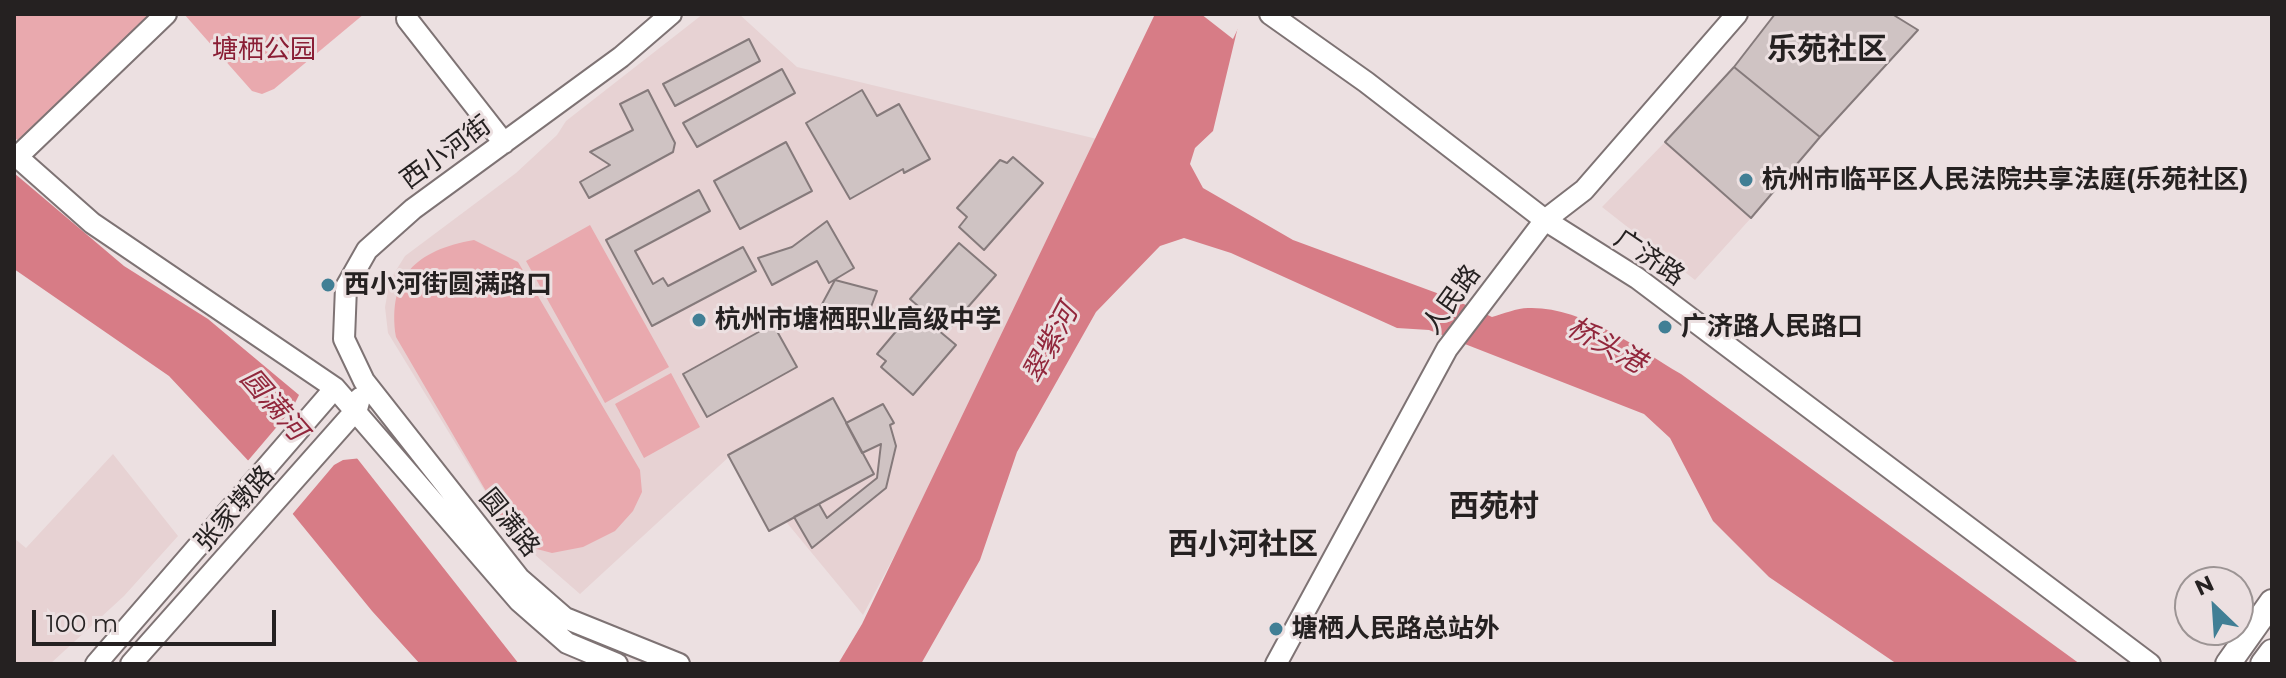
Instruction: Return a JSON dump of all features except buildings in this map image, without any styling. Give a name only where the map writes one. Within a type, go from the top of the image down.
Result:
[{"type":"main road","points":[[2228,664],[2272,602]]},
{"type":"main road","points":[[2263,664],[2272,652]]},
{"type":"street","points":[[16,155],[166,14]]},
{"type":"street","name":"西小河街","points":[[364,381],[344,339],[346,287],[367,250],[413,209],[621,57],[671,14]]},
{"type":"street","name":"广济路","points":[[1270,14],[1366,82],[1545,220],[1637,278],[2150,664]]},
{"type":"street","name":"人民路","points":[[1276,664],[1447,349],[1545,220],[1584,190],[1737,14]]},
{"type":"street","points":[[407,19],[504,143]]},
{"type":"street","name":"圆满路","points":[[16,155],[92,223],[335,388],[357,409],[519,601],[567,643],[617,664]]},
{"type":"street","points":[[335,388],[364,381]]},
{"type":"street","name":"圆满路","points":[[364,381],[519,578],[565,618],[675,663]]},
{"type":"street","name":"张家墩路","points":[[131,664],[357,409],[364,381]]},
{"type":"street","name":"张家墩路","points":[[96,664],[335,388]]},
{"type":"shaded area","name":"杭州市塘栖职业高级中学","points":[[703,14],[739,14],[797,67],[1097,139],[944,462],[863,615],[731,455],[580,594],[511,534],[388,333],[385,307],[390,280],[405,256],[516,173],[557,135],[566,121]]},
{"type":"shaded area","points":[[1665,142],[1751,218],[1695,280],[1602,207]]},
{"type":"shaded area","points":[[113,454],[178,536],[124,596],[50,664],[14,664],[14,538],[26,548]]},
{"type":"green space","points":[[14,14],[157,14],[21,143],[14,137]]},
{"type":"green space","name":"塘栖公园","points":[[184,14],[364,14],[274,89],[262,94],[252,91]]},
{"type":"green space","points":[[590,225],[669,367],[605,403],[526,261]]},
{"type":"green space","points":[[474,240],[518,262],[640,470],[642,492],[633,511],[615,531],[583,547],[552,553],[533,548],[511,534],[396,337],[396,298],[410,269],[436,251]]},
{"type":"green space","points":[[671,373],[700,427],[644,458],[615,404]]},
{"type":"water","points":[[1155,14],[1241,14],[1213,131],[1195,148],[1190,164],[1203,188],[1293,240],[1453,299],[1492,317],[1524,308],[1548,309],[1608,330],[1681,374],[2080,664],[1897,664],[1769,577],[1713,521],[1670,438],[1644,414],[1429,330],[1397,328],[1231,253],[1184,238],[1160,246],[1096,312],[1017,452],[980,560],[921,664],[838,664],[862,624]]},
{"type":"water","name":"圆满河","points":[[14,173],[124,266],[208,319],[323,415],[519,664],[420,664],[372,611],[256,469],[169,376],[14,269]]},
{"type":"pier","points":[[1201,14],[1245,14],[1233,39]]},
{"type":"pier","points":[[301,391],[362,458],[343,460],[334,465],[290,517],[246,463],[292,409]]},
{"type":"place","name":"杭州市临平区人民法院共享法庭(乐苑社区)","points":[[1746,180]]},
{"type":"place","name":"西小河街圆满路口","points":[[328,285]]},
{"type":"place","name":"杭州市塘栖职业高级中学","points":[[699,320]]},
{"type":"place","name":"广济路人民路口","points":[[1665,327]]},
{"type":"place","name":"塘栖人民路总站外","points":[[1276,629]]},
{"type":"district","name":"乐苑社区","points":[[1827,50]]},
{"type":"district","name":"西苑村","points":[[1494,507]]},
{"type":"district","name":"西小河社区","points":[[1243,545]]},
{"type":"water label","name":"翠紫河","points":[[1051,344]]},
{"type":"water label","name":"桥头港","points":[[1606,346]]}]
